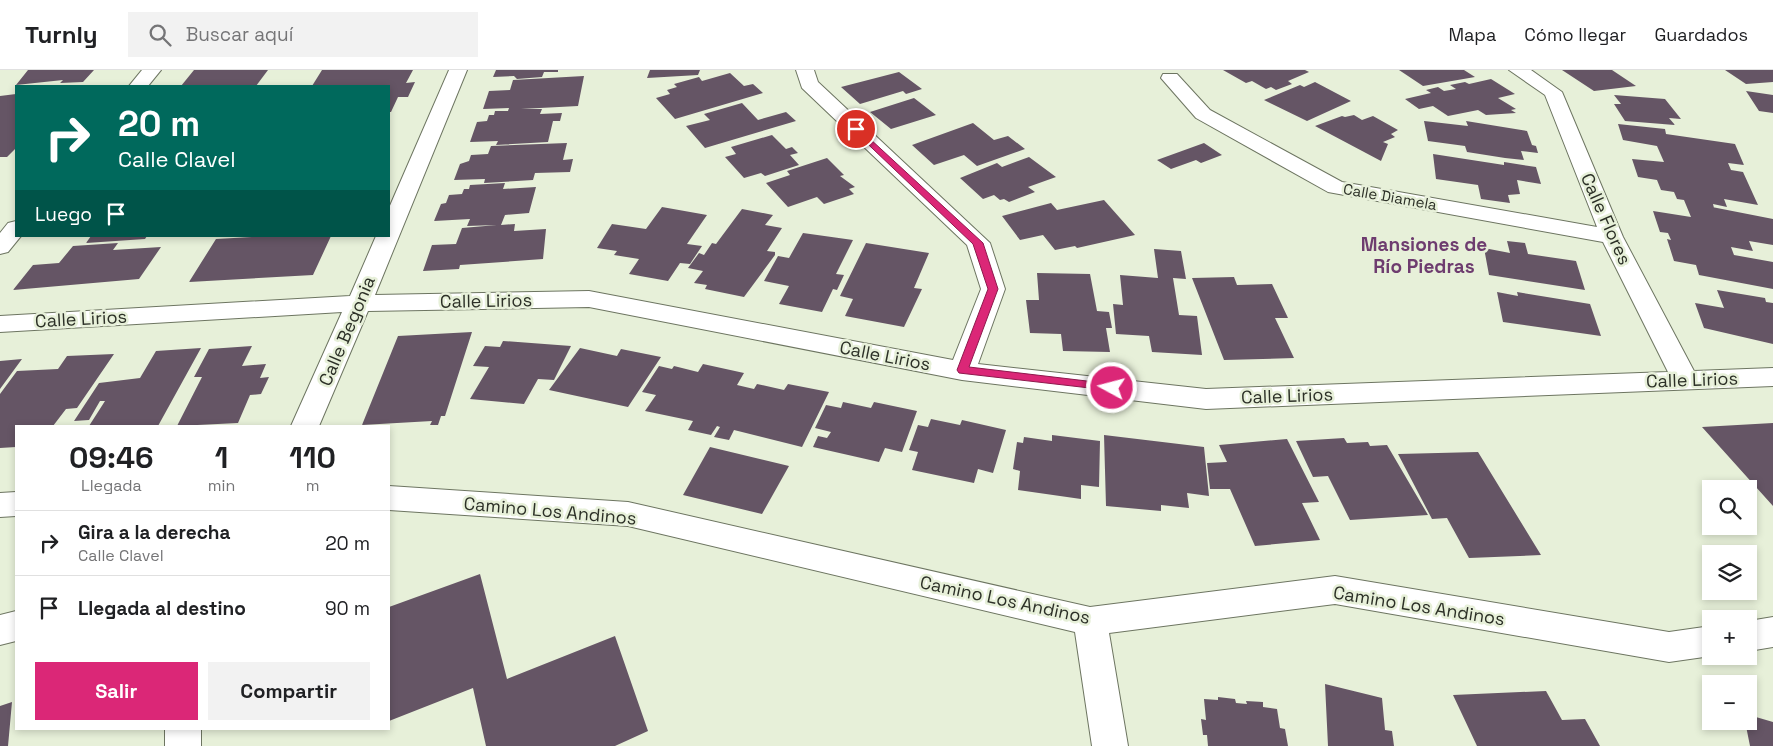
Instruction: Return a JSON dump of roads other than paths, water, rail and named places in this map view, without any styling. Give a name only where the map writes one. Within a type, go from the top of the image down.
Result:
[{"type":"street","points":[[139,85],[152,70]]},
{"type":"street","name":"Calle Begonia","points":[[390,230],[458,70]]},
{"type":"street","points":[[805,70],[809,84],[978,243],[993,289],[962,370]]},
{"type":"street","name":"Calle Flores","points":[[1518,70],[1553,92],[1612,237],[1685,379]]},
{"type":"street","name":"Calle Diamela","points":[[1170,78],[1203,114],[1336,187],[1612,237]]},
{"type":"street","points":[[0,247],[15,229]]},
{"type":"street","name":"Calle Begonia","points":[[306,425],[387,237]]},
{"type":"street","name":"Calle Lirios","points":[[0,324],[359,303],[589,299],[962,370],[1206,399],[1773,377]]},
{"type":"street","name":"Camino Los Andinos","points":[[390,498],[628,514],[1090,621],[1335,590],[1669,648],[1702,642]]},
{"type":"street","points":[[0,504],[15,504]]},
{"type":"street","points":[[1090,621],[1110,746]]},
{"type":"street","points":[[0,630],[15,626]]},
{"type":"street","points":[[1757,635],[1773,632]]},
{"type":"street","points":[[182,730],[183,746]]},
{"type":"district","name":"Mansiones de Río Piedras","points":[[1424,255]]}]
